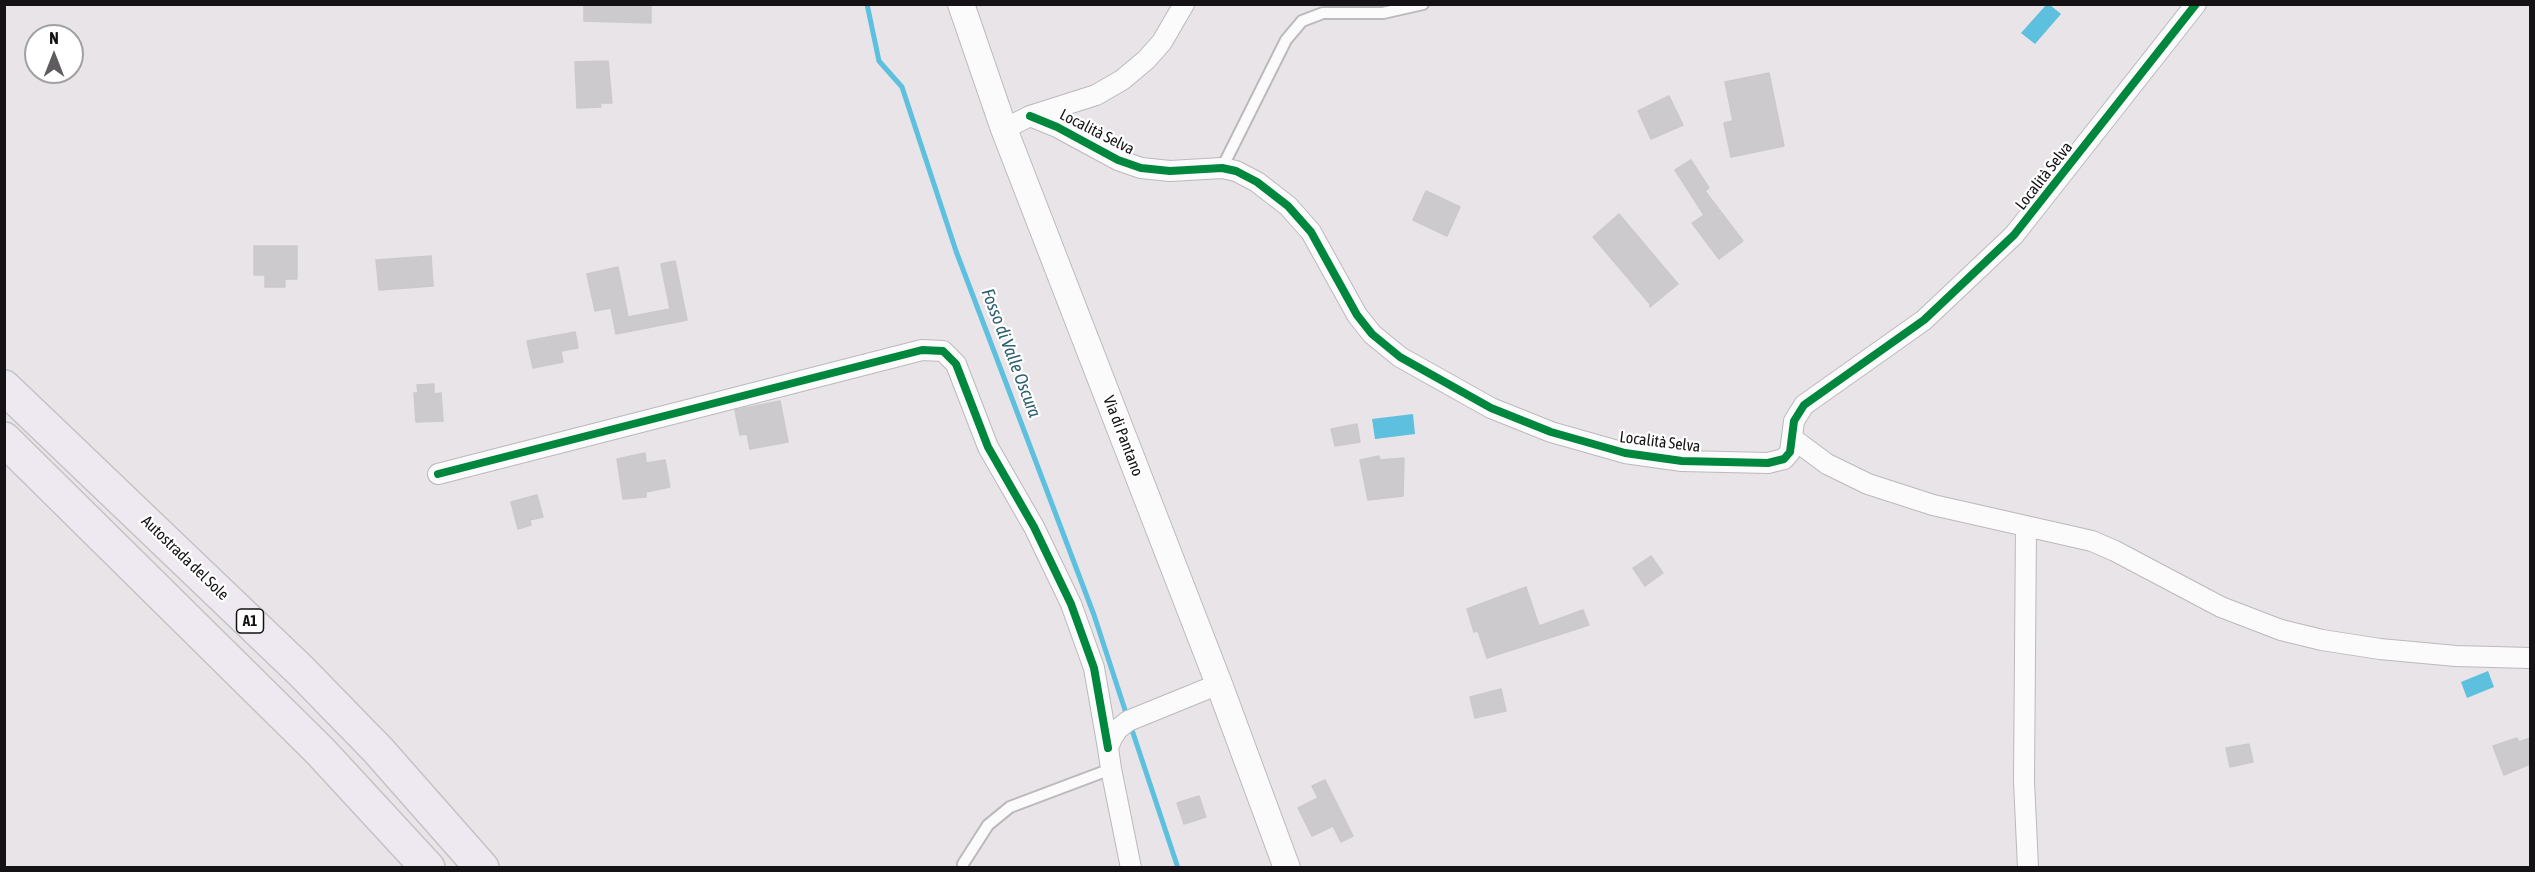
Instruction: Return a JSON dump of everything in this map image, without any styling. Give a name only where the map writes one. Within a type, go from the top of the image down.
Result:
[{"type":"highway","name":"Autostrada del Sole","points":[[4,387],[301,671],[378,750],[482,867]]},
{"type":"highway","name":"A1","points":[[4,440],[289,719],[428,867]]},
{"type":"street","name":"Via di Pantano","points":[[961,4],[1004,129],[1219,684],[1287,867]]},
{"type":"street","points":[[1004,129],[1030,116],[1096,95],[1130,75],[1162,42],[1184,4]]},
{"type":"street","name":"Località Selva","points":[[1030,116],[1057,126],[1118,160],[1141,168],[1170,171],[1222,168],[1241,173],[1257,182],[1301,219],[1322,247],[1361,322],[1379,341],[1400,357],[1480,403],[1536,427],[1625,453],[1669,460],[1773,463],[1787,456],[1794,421],[1804,405],[1924,320],[1965,284],[2014,235],[2196,4]]},
{"type":"street","points":[[438,474],[922,350],[943,351],[956,364],[988,447],[1042,542],[1071,604],[1094,668],[1131,867]]},
{"type":"street","points":[[1792,438],[1842,473],[1879,489],[1942,507],[2073,536],[2104,546],[2221,607],[2292,633],[2391,650],[2530,658]]},
{"type":"street","points":[[2026,526],[2024,781],[2028,867]]},
{"type":"street","points":[[1108,748],[1118,729],[1128,721],[1219,684]]},
{"type":"lane","points":[[1222,168],[1286,40],[1302,21],[1323,13],[1383,13],[1423,4]]},
{"type":"lane","points":[[963,864],[988,825],[1010,807],[1111,769]]},
{"type":"water","points":[[2046,5],[2050,5],[2061,14],[2035,44],[2021,33]]},
{"type":"water","points":[[1413,414],[1415,434],[1375,439],[1372,419]]},
{"type":"water","points":[[2488,671],[2494,687],[2467,698],[2461,682]]},
{"type":"building","points":[[584,4],[651,4],[651,23],[584,21]]},
{"type":"building","points":[[608,61],[612,103],[600,103],[601,107],[577,108],[575,62]]},
{"type":"building","points":[[1769,73],[1784,146],[1731,157],[1724,123],[1733,121],[1725,82]]},
{"type":"building","points":[[1669,96],[1683,125],[1651,139],[1638,111]]},
{"type":"building","points":[[1691,160],[1709,188],[1705,191],[1743,241],[1719,259],[1692,223],[1704,215],[1675,170]]},
{"type":"building","points":[[1426,191],[1460,207],[1447,236],[1413,220]]},
{"type":"building","points":[[1619,214],[1678,284],[1650,307],[1650,304],[1593,237]]},
{"type":"building","points":[[254,246],[297,246],[297,279],[285,279],[285,287],[265,287],[265,275],[254,275]]},
{"type":"building","points":[[431,256],[433,286],[379,290],[376,260]]},
{"type":"building","points":[[675,261],[687,320],[616,334],[611,308],[595,311],[587,274],[618,267],[628,317],[670,309],[661,264]]},
{"type":"building","points":[[575,332],[578,348],[561,351],[563,362],[533,368],[527,341]]},
{"type":"building","points":[[434,384],[434,394],[441,393],[443,421],[416,422],[414,393],[418,393],[417,385]]},
{"type":"building","points":[[780,401],[788,442],[750,449],[747,434],[740,435],[735,410]]},
{"type":"building","points":[[1357,424],[1360,442],[1335,446],[1331,429]]},
{"type":"building","points":[[645,453],[646,463],[665,460],[670,487],[646,492],[646,497],[623,499],[617,459]]},
{"type":"building","points":[[1379,456],[1380,460],[1404,458],[1403,496],[1368,500],[1360,460]]},
{"type":"building","points":[[537,495],[543,517],[530,520],[531,525],[518,529],[511,502]]},
{"type":"building","points":[[1651,556],[1663,573],[1645,586],[1633,568]]},
{"type":"building","points":[[1526,587],[1539,626],[1583,610],[1589,625],[1487,658],[1478,631],[1474,632],[1467,609]]},
{"type":"building","points":[[1501,689],[1506,711],[1475,718],[1470,697]]},
{"type":"building","points":[[2517,738],[2519,742],[2530,738],[2530,764],[2504,775],[2493,746]]},
{"type":"building","points":[[2249,744],[2253,762],[2230,767],[2226,748]]},
{"type":"building","points":[[1325,780],[1353,836],[1341,842],[1333,826],[1312,836],[1298,808],[1318,798],[1312,786]]},
{"type":"building","points":[[1199,796],[1206,817],[1184,824],[1177,803]]},
{"type":"waterway","name":"Fosso di Valle Oscura","points":[[867,4],[879,61],[902,87],[956,251],[1094,615],[1127,716]]},
{"type":"waterway","name":"Fosso di Valle Oscura","points":[[1130,724],[1178,868]]},
{"type":"cycle path","points":[[1030,116],[1057,127],[1118,160],[1141,168],[1170,171],[1222,168],[1236,171],[1257,182],[1288,206],[1311,232],[1357,315],[1372,334],[1400,357],[1491,408],[1551,432],[1625,453],[1682,461],[1768,463],[1784,459],[1790,452],[1794,421],[1804,405],[1924,320],[2014,235],[2196,4]]},
{"type":"cycle path","points":[[438,474],[922,350],[943,351],[956,364],[988,447],[1034,527],[1071,604],[1094,668],[1108,748]]}]
